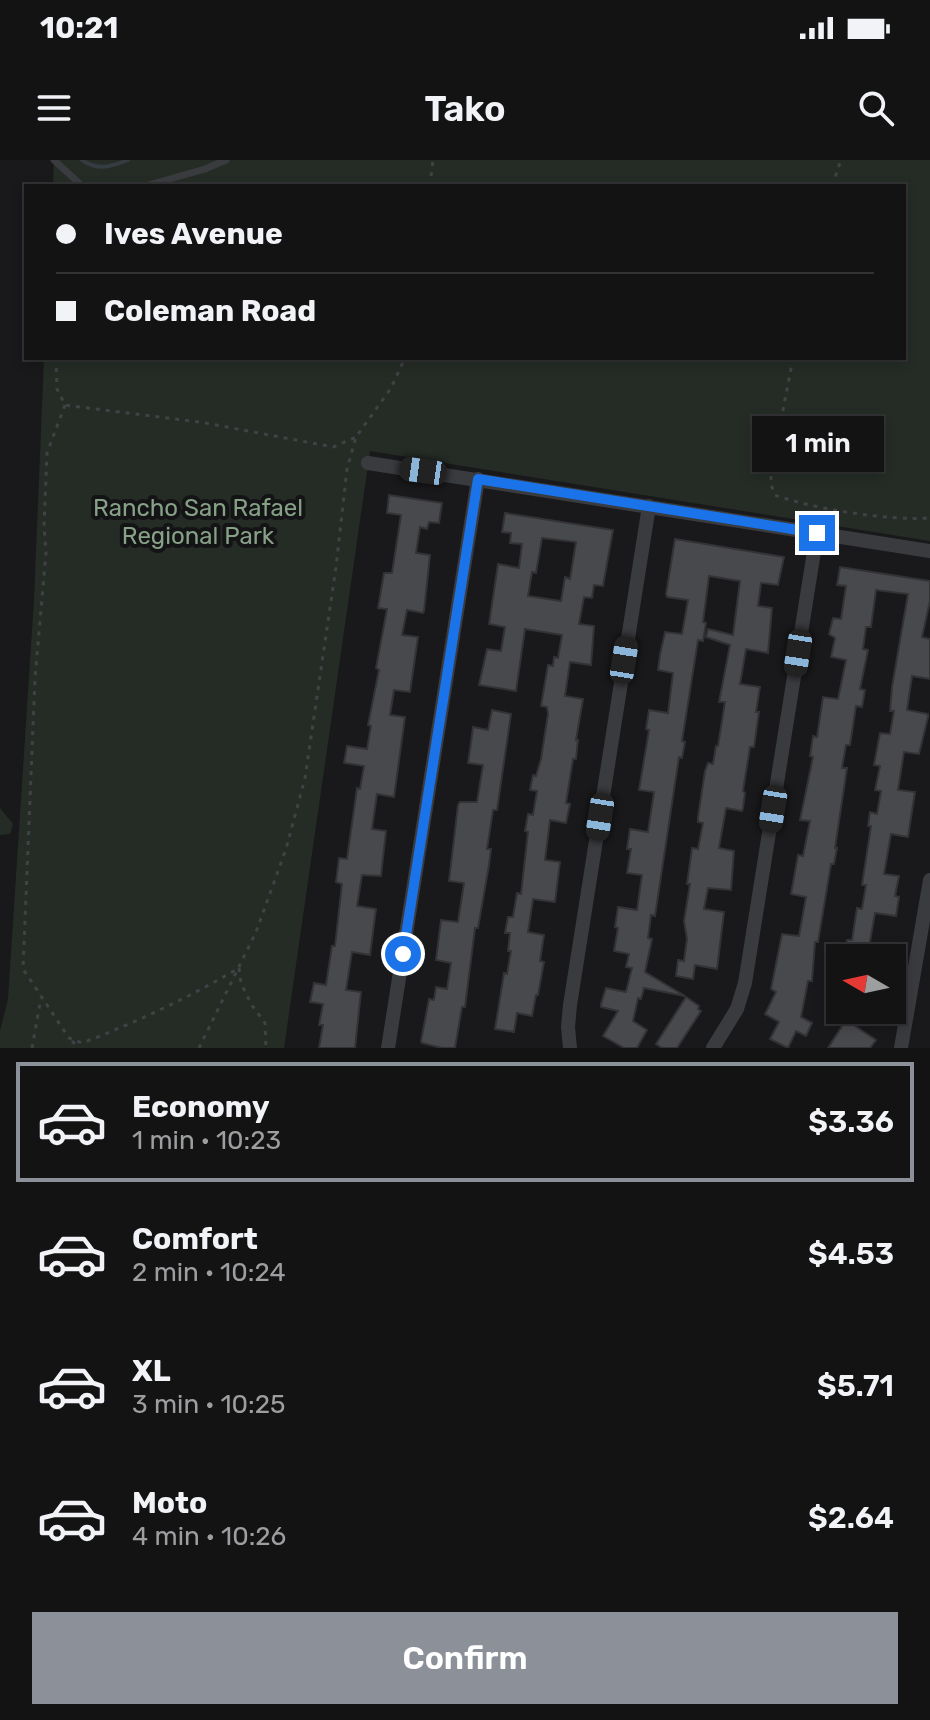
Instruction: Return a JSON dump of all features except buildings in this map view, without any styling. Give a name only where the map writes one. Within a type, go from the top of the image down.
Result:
[{"type":"street","points":[[368,463],[930,551]]},
{"type":"street","points":[[388,1048],[478,479]]},
{"type":"street","points":[[570,1048],[570,1005],[649,506]]},
{"type":"street","points":[[713,1048],[737,1009],[745,983],[817,533]]},
{"type":"street","points":[[901,1048],[930,880]]},
{"type":"lane","points":[[54,160],[80,184]]},
{"type":"lane","points":[[152,184],[226,160]]},
{"type":"path","points":[[430,184],[433,160]]},
{"type":"path","points":[[833,184],[841,160]]},
{"type":"path","points":[[56,360],[57,389],[65,405],[47,453],[46,553],[35,678],[23,969],[79,1048]]},
{"type":"path","points":[[199,1048],[256,932],[286,849],[305,778],[347,469],[356,437],[391,388],[404,360]]},
{"type":"path","points":[[793,360],[771,472],[775,495],[792,501],[886,517],[930,518]]},
{"type":"path","points":[[65,405],[206,423],[333,447],[356,437]]},
{"type":"path","points":[[69,1038],[82,1043],[146,1018],[239,968]]},
{"type":"path","points":[[239,968],[241,983],[265,1023],[266,1048]]},
{"type":"path","points":[[32,1048],[41,998]]},
{"type":"green space","name":"Rancho San Rafael Regional Park","points":[[54,160],[930,160],[930,541],[370,451],[284,1048],[0,1048],[0,1031],[8,999],[34,600],[44,360],[906,360],[906,184],[53,184]]},
{"type":"green space","points":[[0,808],[13,824],[10,834],[0,835]]},
{"type":"waterway","points":[[82,160],[104,167],[128,160]]},
{"type":"route","points":[[403,954],[478,479],[817,533]]}]
